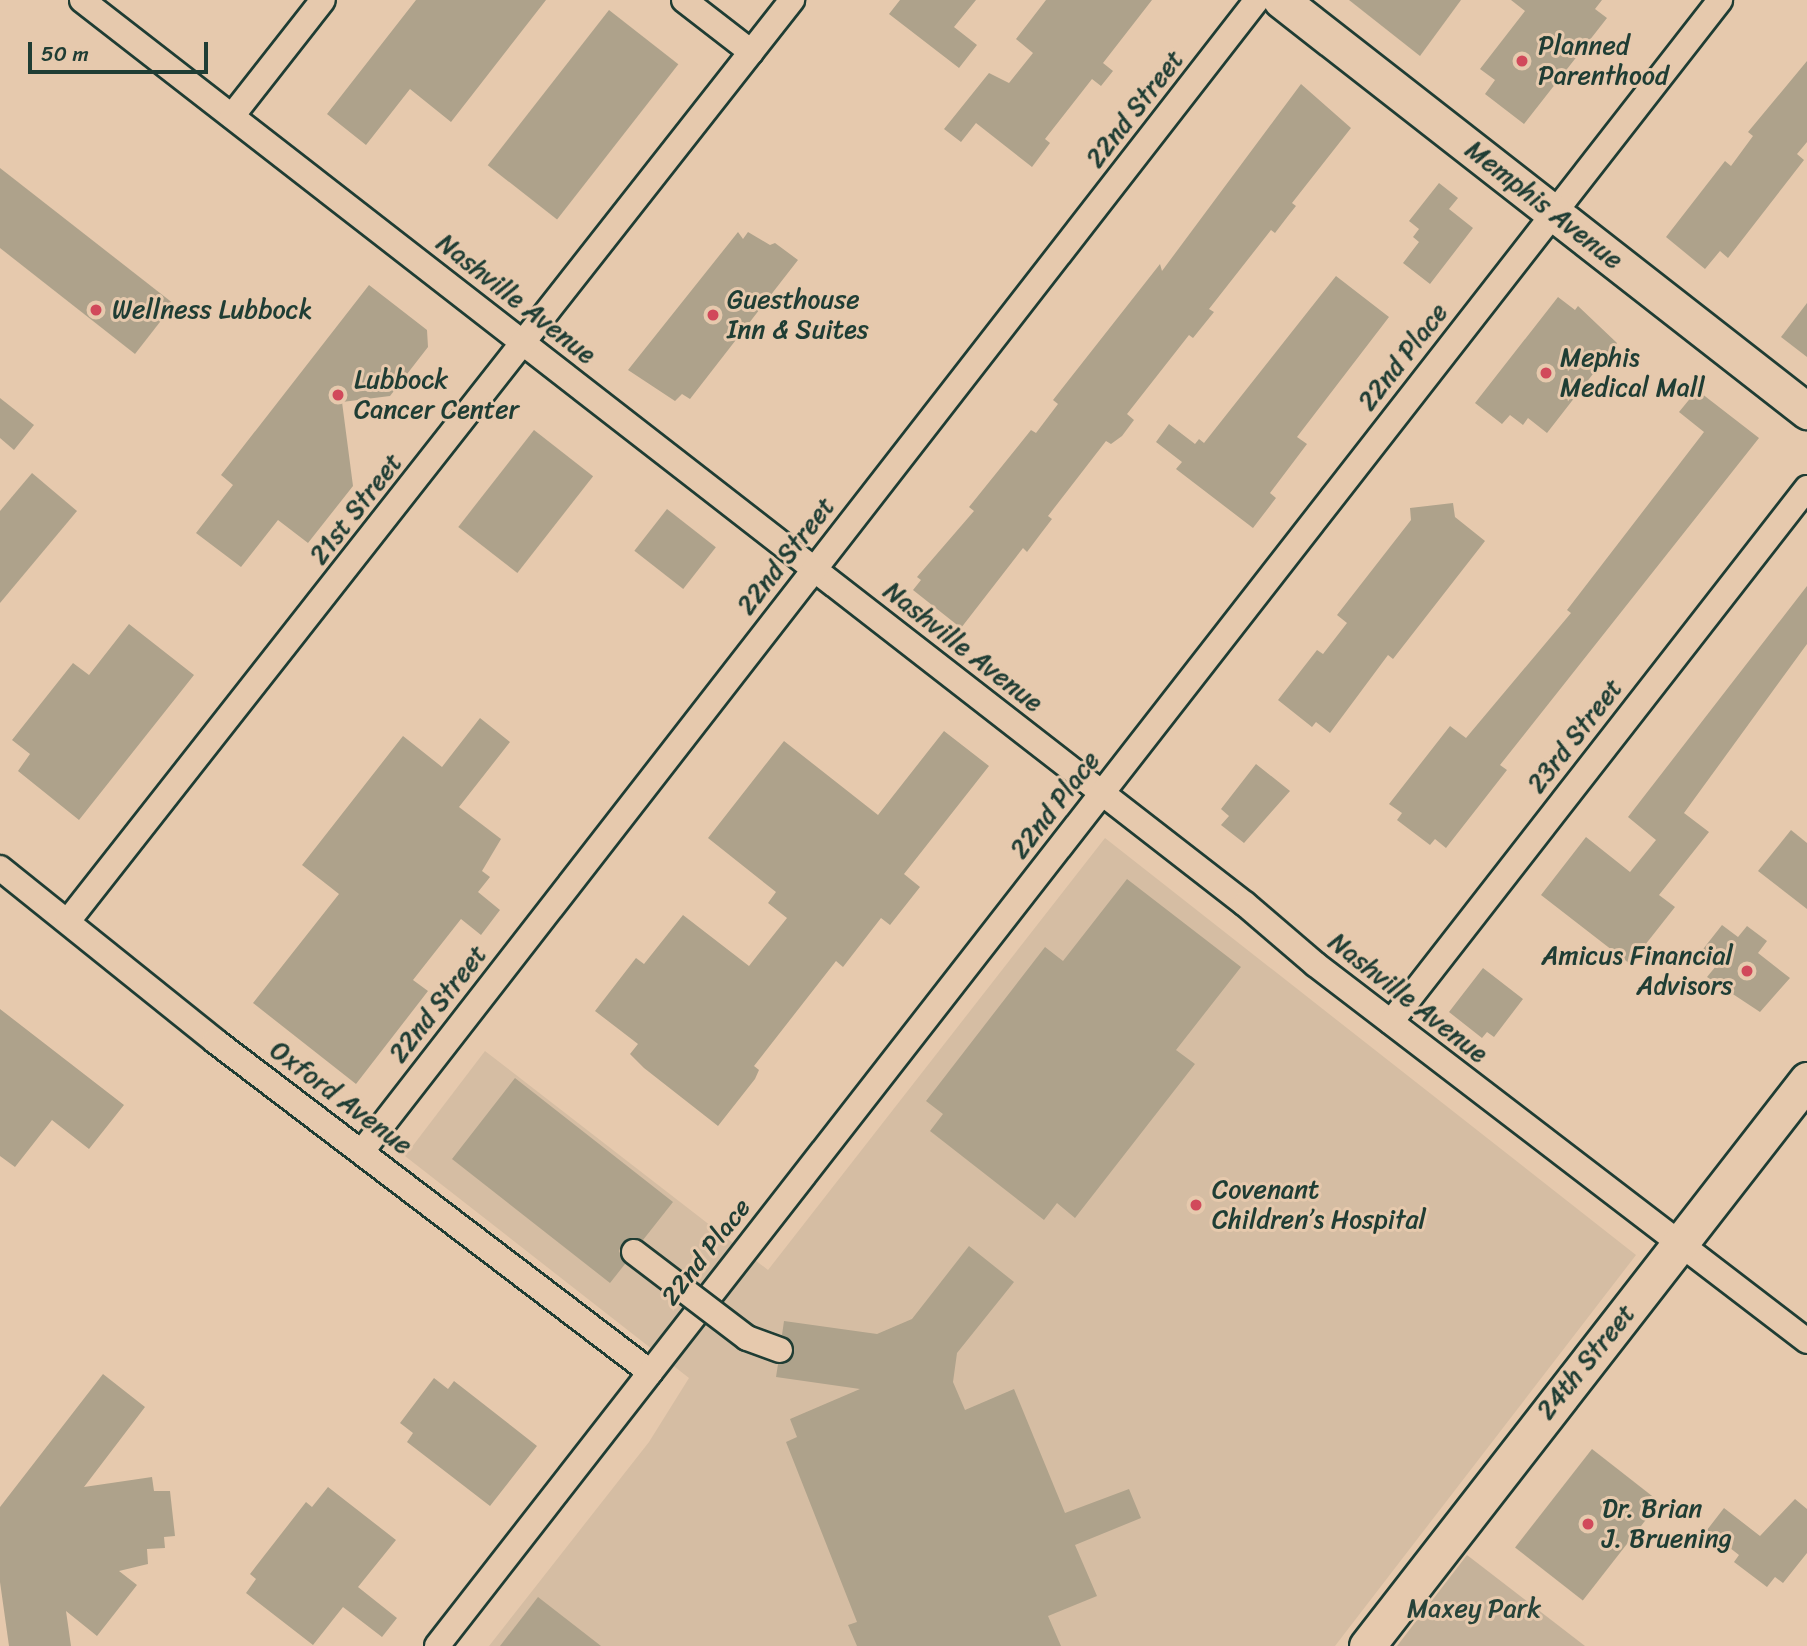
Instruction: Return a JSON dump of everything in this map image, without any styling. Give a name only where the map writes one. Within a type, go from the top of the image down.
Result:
[{"type":"street","name":"Nashville Avenue","points":[[82,0],[1102,792],[1391,1022],[1807,1341]]},
{"type":"street","points":[[233,116],[323,0]]},
{"type":"street","points":[[684,0],[751,52]]},
{"type":"street","name":"21st Street","points":[[68,921],[792,0]]},
{"type":"street","name":"22nd Street","points":[[363,1150],[1257,0]]},
{"type":"street","name":"Memphis Avenue","points":[[1281,0],[1807,411]]},
{"type":"street","name":"22nd Place","points":[[437,1646],[1720,0]]},
{"type":"street","name":"23rd Street","points":[[1391,1022],[1807,488]]},
{"type":"street","name":"Oxford Avenue","points":[[0,867],[215,1041],[363,1150],[650,1372]]},
{"type":"street","name":"24th Street","points":[[1367,1646],[1807,1080]]},
{"type":"street","points":[[634,1252],[747,1338],[780,1350]]},
{"type":"shaded area","name":"Covenant Children’s Hospital","points":[[1105,838],[1636,1255],[1335,1646],[489,1646],[649,1442],[689,1378],[405,1156],[485,1051],[768,1270]]},
{"type":"green space","name":"Maxey Park","points":[[1467,1555],[1585,1646],[1397,1646]]},
{"type":"building","points":[[416,0],[546,0],[451,122],[410,89],[366,145],[327,114]]},
{"type":"building","points":[[900,0],[976,0],[954,27],[977,45],[959,68],[889,14]]},
{"type":"building","points":[[1046,0],[1152,0],[1103,63],[1113,71],[1101,86],[1092,79],[1045,139],[1050,143],[1032,167],[976,123],[961,142],[944,129],[989,73],[1009,83],[1033,53],[1016,39]]},
{"type":"building","points":[[1349,0],[1461,0],[1420,56]]},
{"type":"building","name":"Planned Parenthood","points":[[1511,0],[1602,0],[1595,9],[1607,18],[1524,124],[1485,94],[1495,80],[1480,69],[1525,11]]},
{"type":"building","points":[[609,10],[678,64],[557,219],[488,165]]},
{"type":"building","points":[[1807,61],[1807,142],[1797,154],[1804,160],[1728,258],[1720,251],[1705,269],[1666,237],[1725,161],[1731,166],[1753,136],[1748,132]]},
{"type":"building","points":[[1301,84],[1351,128],[1292,203],[1296,206],[1275,233],[1271,230],[1209,309],[1214,312],[1193,338],[1189,335],[1127,414],[1134,420],[1122,436],[1111,444],[1106,441],[1048,516],[1052,519],[1027,552],[1023,548],[961,628],[913,590],[921,580],[917,577],[974,511],[969,507],[1031,430],[1036,433],[1058,404],[1053,400],[1160,264],[1162,271]]},
{"type":"building","points":[[0,168],[174,304],[135,354],[0,248]]},
{"type":"building","points":[[1439,183],[1458,198],[1449,209],[1473,228],[1430,284],[1403,263],[1419,242],[1413,237],[1419,229],[1409,221]]},
{"type":"building","name":"Guesthouse Inn & Suites","points":[[738,232],[743,239],[748,232],[770,245],[775,243],[798,260],[690,399],[682,394],[675,401],[628,370]]},
{"type":"building","points":[[1336,276],[1389,317],[1297,437],[1307,444],[1270,493],[1276,498],[1253,528],[1176,469],[1182,462],[1156,442],[1169,424],[1195,444],[1199,439],[1204,443]]},
{"type":"building","points":[[369,285],[427,330],[428,347],[390,396],[342,402],[353,486],[308,543],[278,520],[241,567],[196,533],[233,485],[221,475]]},
{"type":"building","name":"Mephis Medical Mall","points":[[1558,297],[1575,310],[1578,306],[1617,343],[1547,433],[1528,418],[1523,425],[1510,415],[1502,424],[1475,403]]},
{"type":"building","points":[[1807,303],[1807,357],[1781,337]]},
{"type":"building","points":[[1697,390],[1759,438],[1500,765],[1507,770],[1446,848],[1435,839],[1430,845],[1397,820],[1402,813],[1389,804],[1450,726],[1466,738],[1571,613],[1567,610],[1704,432],[1679,412]]},
{"type":"building","points":[[0,398],[34,425],[14,450],[0,438]]},
{"type":"building","points":[[534,430],[593,476],[517,573],[458,527]]},
{"type":"building","points":[[32,473],[77,511],[0,603],[0,511]]},
{"type":"building","points":[[1453,503],[1455,517],[1485,541],[1393,659],[1388,655],[1330,733],[1316,722],[1312,727],[1278,700],[1317,650],[1323,654],[1347,623],[1337,615],[1411,520],[1410,508]]},
{"type":"building","points":[[667,509],[716,547],[683,589],[634,551]]},
{"type":"building","points":[[1807,586],[1807,644],[1684,813],[1709,832],[1659,895],[1675,907],[1630,964],[1541,895],[1586,837],[1630,872],[1656,840],[1628,817]]},
{"type":"building","points":[[129,624],[194,675],[79,820],[18,771],[30,754],[12,740],[73,663],[89,675]]},
{"type":"building","points":[[480,718],[510,742],[459,807],[501,839],[482,871],[490,877],[478,892],[500,910],[481,935],[461,919],[413,980],[428,991],[356,1084],[253,1003],[339,894],[302,865],[403,736],[442,767]]},
{"type":"building","points":[[944,731],[989,766],[904,874],[920,887],[890,925],[881,918],[843,967],[836,961],[754,1066],[759,1070],[755,1079],[718,1126],[644,1068],[630,1054],[638,1044],[595,1011],[636,958],[644,964],[683,915],[749,966],[787,918],[768,903],[776,892],[708,838],[784,741],[878,815]]},
{"type":"building","points":[[1256,764],[1290,791],[1244,843],[1221,825],[1229,816],[1221,809]]},
{"type":"building","points":[[1791,830],[1807,843],[1807,909],[1758,871]]},
{"type":"building","points":[[1127,879],[1241,967],[1176,1050],[1195,1064],[1075,1218],[1057,1203],[1044,1220],[930,1131],[943,1114],[926,1101],[1045,947],[1063,961]]},
{"type":"building","name":"Amicus Financial Advisors","points":[[1722,925],[1738,937],[1747,926],[1767,941],[1758,953],[1790,978],[1760,1012],[1707,977],[1716,966],[1700,953]]},
{"type":"building","points":[[1483,968],[1523,999],[1494,1037],[1487,1032],[1482,1038],[1449,1012]]},
{"type":"building","points":[[0,1009],[124,1105],[89,1149],[52,1120],[15,1167],[0,1156]]},
{"type":"building","points":[[515,1078],[673,1202],[643,1240],[623,1242],[619,1251],[625,1264],[610,1283],[452,1159]]},
{"type":"building","points":[[969,1246],[1014,1282],[957,1353],[953,1382],[965,1410],[1014,1389],[1065,1513],[1129,1489],[1141,1518],[1075,1545],[1097,1596],[1048,1616],[1061,1646],[857,1646],[848,1625],[857,1622],[786,1442],[797,1437],[790,1419],[860,1389],[776,1377],[778,1364],[794,1354],[792,1341],[782,1335],[784,1321],[877,1334],[912,1319]]},
{"type":"building","points":[[103,1374],[145,1407],[84,1487],[152,1477],[154,1491],[170,1491],[175,1536],[164,1537],[165,1548],[147,1549],[148,1564],[119,1571],[137,1585],[97,1636],[66,1611],[71,1646],[9,1646],[0,1582],[0,1507]]},
{"type":"building","points":[[434,1378],[448,1389],[454,1381],[537,1446],[490,1506],[407,1442],[413,1433],[400,1423]]},
{"type":"building","name":"Dr. Brian J. Bruening","points":[[1592,1449],[1660,1502],[1583,1600],[1515,1548]]},
{"type":"building","points":[[328,1487],[396,1540],[358,1587],[397,1618],[382,1637],[343,1607],[313,1645],[246,1593],[256,1579],[250,1574],[306,1502],[312,1507]]},
{"type":"building","points":[[1795,1499],[1807,1509],[1807,1553],[1783,1583],[1775,1577],[1767,1587],[1734,1562],[1739,1555],[1707,1530],[1724,1508],[1760,1536]]},
{"type":"building","points":[[538,1597],[601,1646],[500,1646]]},
{"type":"place","name":"Planned Parenthood","points":[[1522,61]]},
{"type":"place","name":"Wellness Lubbock","points":[[96,310]]},
{"type":"place","name":"Guesthouse Inn & Suites","points":[[713,315]]},
{"type":"place","name":"Mephis Medical Mall","points":[[1546,373]]},
{"type":"place","name":"Lubbock Cancer Center","points":[[338,395]]},
{"type":"place","name":"Amicus Financial Advisors","points":[[1747,971]]},
{"type":"place","name":"Covenant Children’s Hospital","points":[[1196,1205]]},
{"type":"place","name":"Dr. Brian J. Bruening","points":[[1588,1524]]}]
